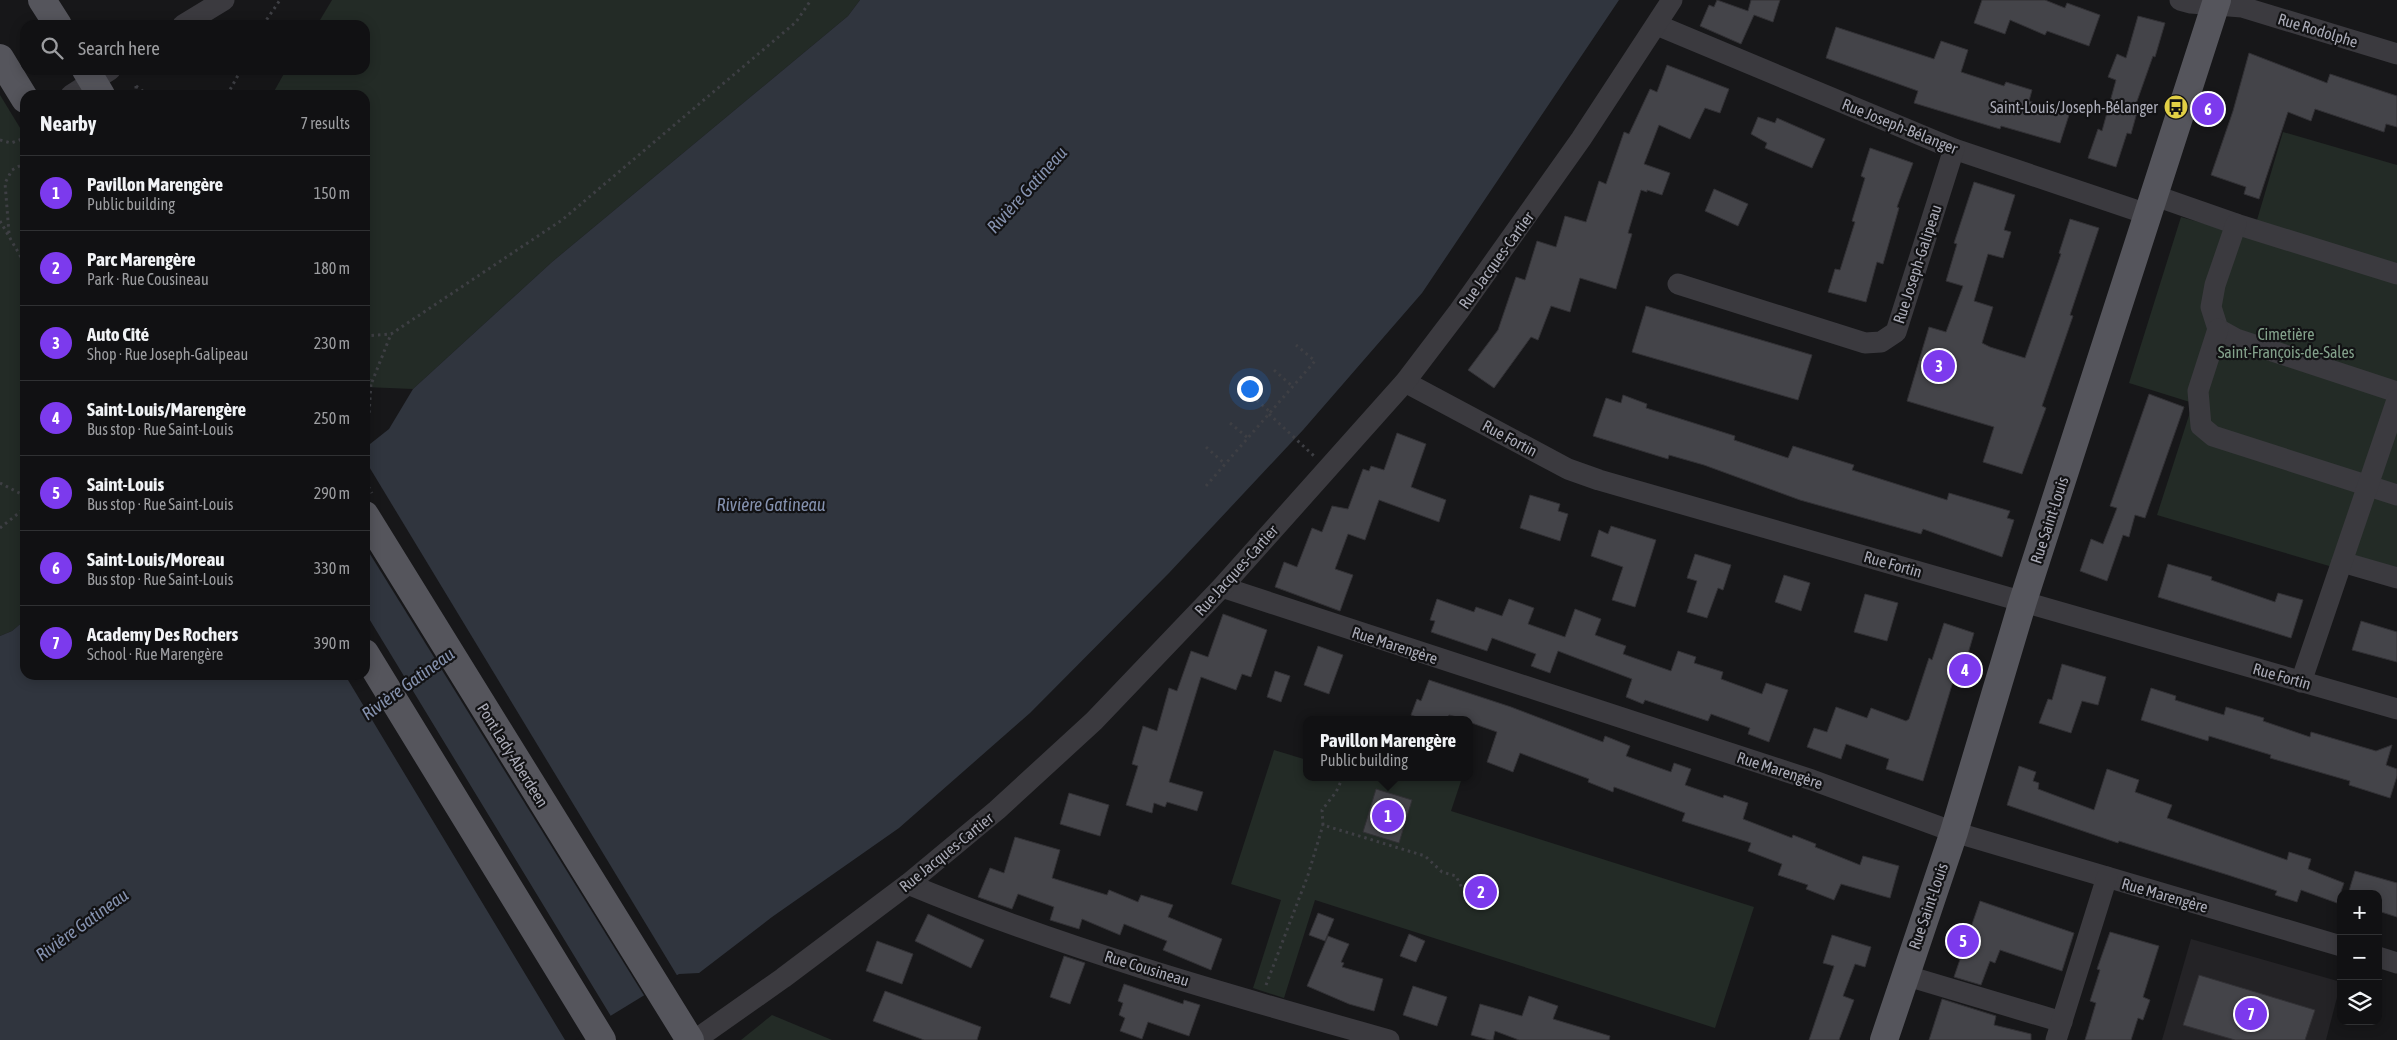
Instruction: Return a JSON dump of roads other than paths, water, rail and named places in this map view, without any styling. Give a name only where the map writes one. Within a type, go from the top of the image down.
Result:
[{"type":"main road","points":[[42,0],[55,20]]},
{"type":"main road","name":"Rue Saint-Louis","points":[[1884,1040],[1904,975],[1954,832],[2023,601],[2216,2]]},
{"type":"main road","points":[[0,58],[20,91]]},
{"type":"main road","name":"Pont Lady-Aberdeen","points":[[370,523],[690,1040]]},
{"type":"main road","points":[[370,661],[600,1037]]},
{"type":"street","points":[[191,20],[224,0]]},
{"type":"street","name":"Rue Jacques-Cartier","points":[[695,1040],[783,978],[908,884],[1046,766],[1094,720],[1222,587],[1405,382],[1498,259],[1657,26],[1672,0]]},
{"type":"street","name":"Rue Rodolphe","points":[[2180,0],[2191,3],[2216,2],[2242,7],[2397,54]]},
{"type":"street","name":"Rue Joseph-Bélanger","points":[[1657,26],[1954,149],[2150,205],[2236,224],[2397,274]]},
{"type":"street","name":"Rue Joseph-Galipeau","points":[[1678,284],[1865,344],[1881,342],[1896,332],[1954,149]]},
{"type":"street","points":[[2236,224],[2215,286],[2211,307],[2218,329],[2198,391],[2201,426],[2213,436],[2397,495]]},
{"type":"street","points":[[2218,329],[2236,339],[2397,392]]},
{"type":"street","name":"Rue Fortin","points":[[1405,382],[1568,469],[1599,480],[2397,709]]},
{"type":"street","points":[[2301,682],[2397,400]]},
{"type":"street","points":[[2342,562],[2397,578]]},
{"type":"street","name":"Rue Marengère","points":[[1222,587],[1812,780],[1954,832],[2337,945]]},
{"type":"street","points":[[1904,975],[2059,1031],[2107,877]]},
{"type":"street","name":"Rue Cousineau","points":[[908,884],[1045,936],[1389,1040]]},
{"type":"street","points":[[2382,958],[2397,963]]},
{"type":"water","name":"Rivière Gatineau","points":[[860,0],[1619,0],[1422,293],[1303,430],[1169,573],[1030,713],[899,828],[772,917],[699,973],[679,974],[571,1040],[0,1040],[0,636],[12,631],[20,624],[20,680],[370,680],[370,444],[389,429],[413,389],[552,262],[848,16]]},
{"type":"place","name":"Saint-Louis/Joseph-Bélanger","points":[[2176,107]]},
{"type":"place","name":"Saint-Louis/Moreau","points":[[2208,109]]},
{"type":"place","name":"Auto Cité","points":[[1939,366]]},
{"type":"place","name":"Saint-Louis/Marengère","points":[[1965,670]]},
{"type":"place","name":"Pavillon Marengère","points":[[1388,816]]},
{"type":"place","name":"Parc Marengère","points":[[1481,892]]},
{"type":"place","name":"Saint-Louis","points":[[1963,941]]},
{"type":"place","name":"Academy Des Rochers","points":[[2251,1014]]},
{"type":"park label","name":"Cimetière Saint-François-de-Sales","points":[[2286,343]]}]
